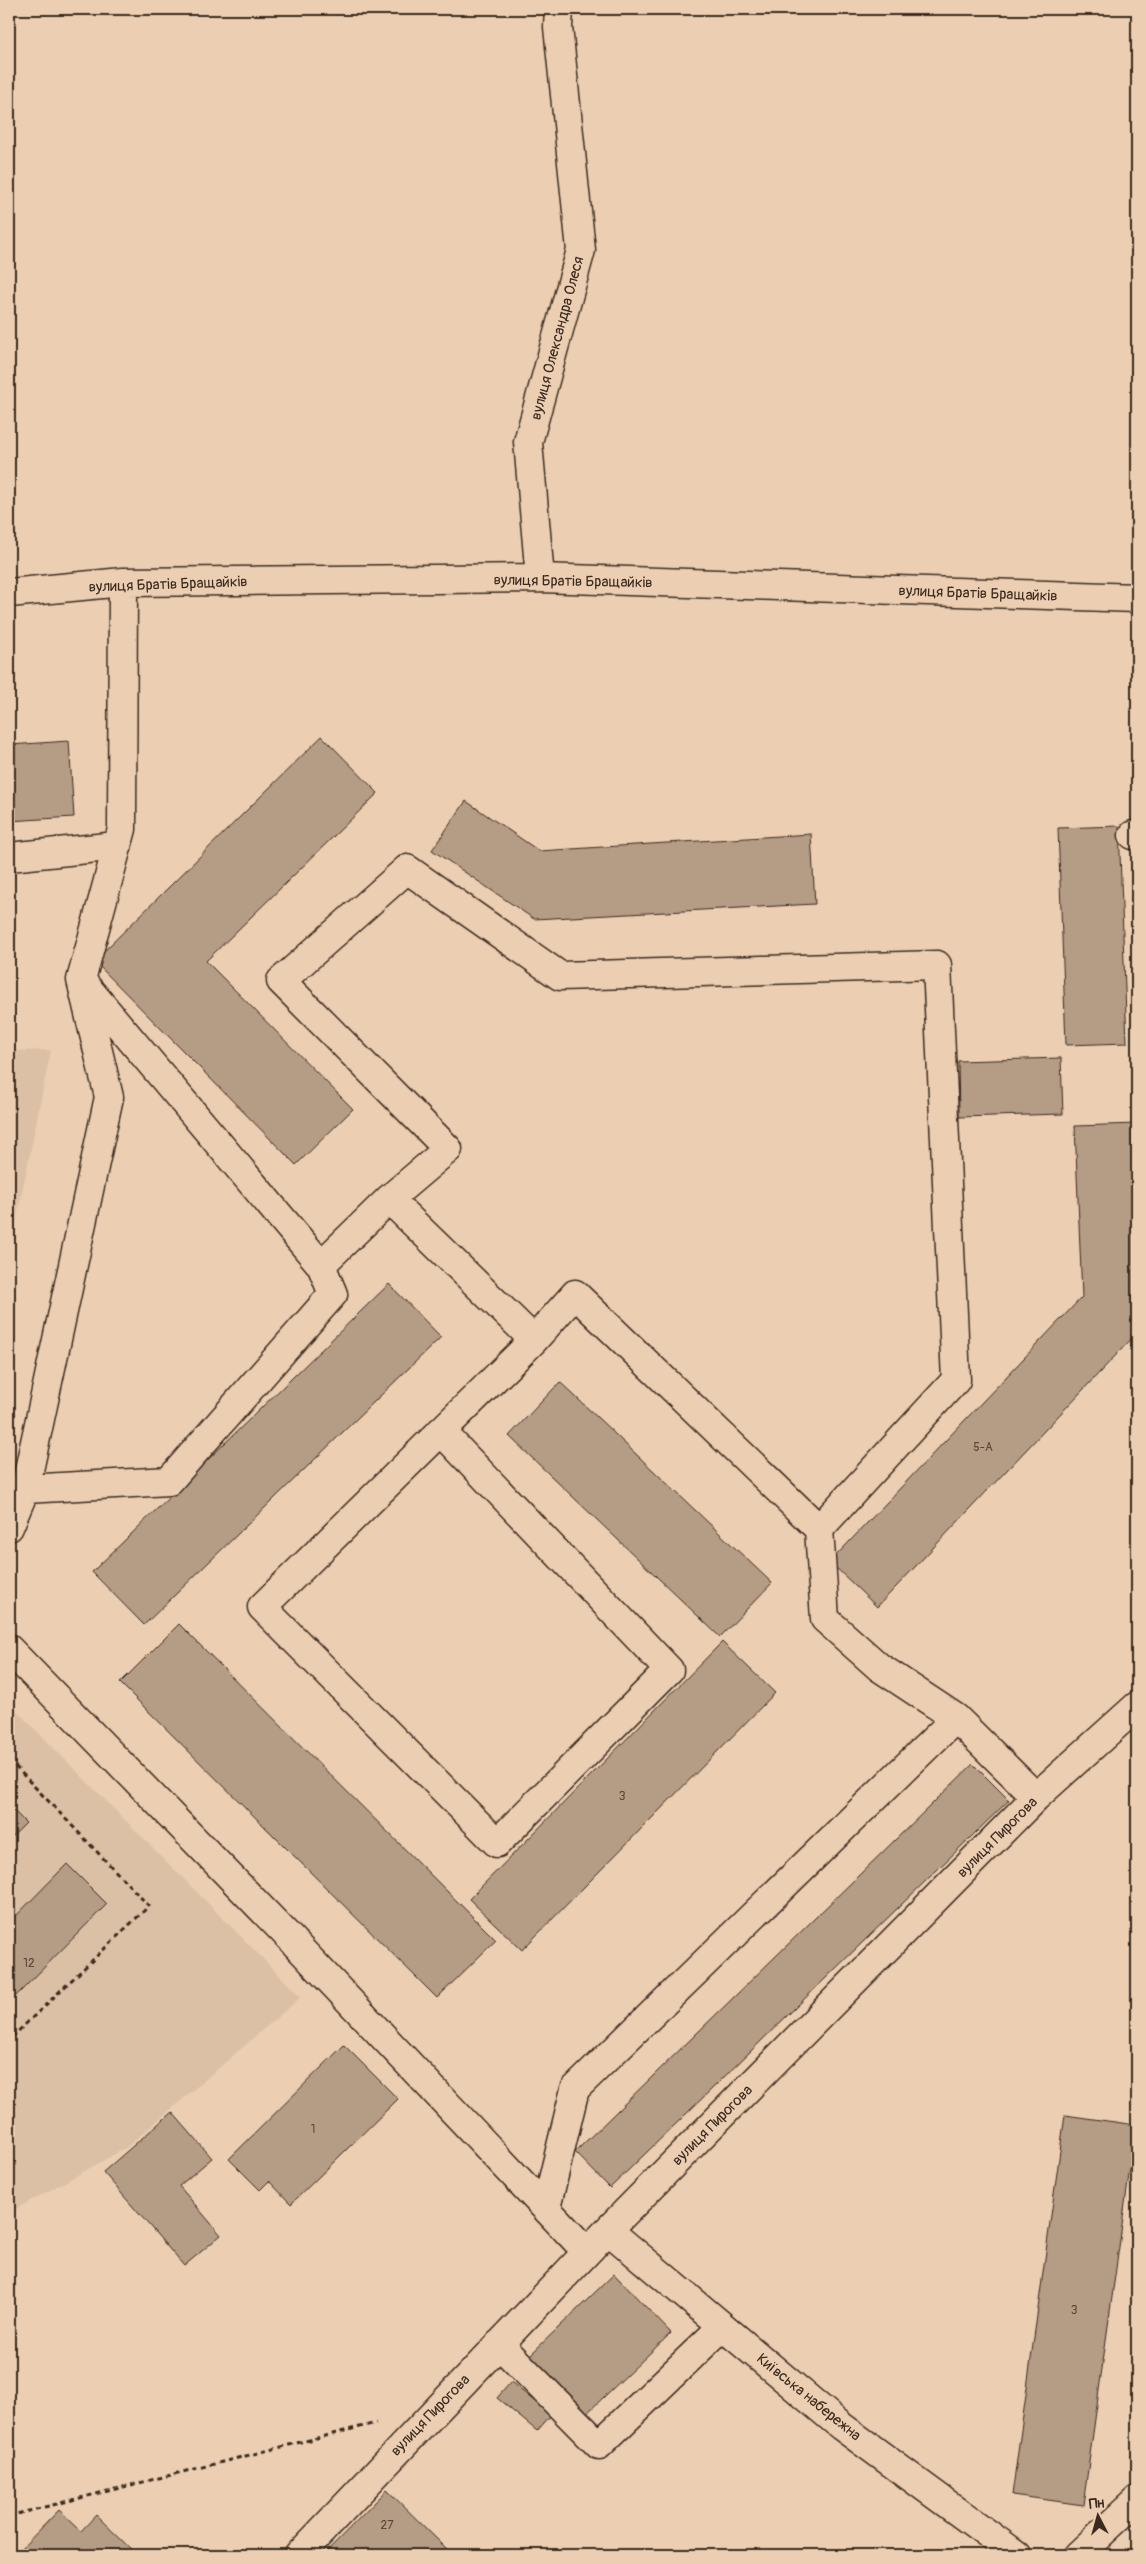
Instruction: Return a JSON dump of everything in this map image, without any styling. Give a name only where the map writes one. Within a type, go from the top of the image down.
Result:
[{"type":"street","name":"вулиця Олександра Олеся","points":[[540,578],[528,442],[582,250],[558,27],[559,9]]},
{"type":"street","name":"вулиця Братів Бращайків","points":[[9,593],[123,582],[540,578],[1137,598]]},
{"type":"street","points":[[9,1527],[25,1489],[109,1097],[80,980],[122,829],[123,582]]},
{"type":"street","points":[[9,857],[117,846]]},
{"type":"street","points":[[321,1265],[389,1199],[448,1149],[281,981],[407,869],[560,976],[936,965],[956,1380],[819,1530]]},
{"type":"street","points":[[25,1489],[169,1481],[333,1294],[321,1265],[80,980]]},
{"type":"street","points":[[389,1199],[534,1340]]},
{"type":"street","points":[[441,1431],[669,1670],[497,1843],[262,1606],[534,1340],[575,1294],[819,1530],[825,1619],[879,1667],[956,1718],[1036,1797]]},
{"type":"street","points":[[9,1648],[281,1929],[588,2252]]},
{"type":"street","name":"вулиця Пирогова","points":[[299,2555],[608,2230],[1036,1797],[1137,1706]]},
{"type":"street","points":[[546,2208],[576,2089],[956,1718]]},
{"type":"street","name":"Київська набережна","points":[[608,2230],[841,2426],[1017,2555]]},
{"type":"street","points":[[498,2344],[599,2445],[722,2327]]},
{"type":"street","points":[[1078,2555],[1137,2500]]},
{"type":"path","points":[[9,1760],[149,1906],[9,2040]]},
{"type":"path","points":[[9,2516],[382,2421]]},
{"type":"shaded area","points":[[51,1050],[9,1256],[9,1051]]},
{"type":"shaded area","points":[[9,1703],[301,1997],[126,2148],[9,2213]]},
{"type":"building","points":[[322,736],[378,793],[206,961],[353,1109],[296,1165],[94,961]]},
{"type":"building","points":[[69,741],[74,817],[9,821],[9,745]]},
{"type":"building","points":[[466,801],[539,851],[811,834],[815,904],[534,919],[432,850]]},
{"type":"building","points":[[1119,826],[1127,1043],[1066,1045],[1058,828]]},
{"type":"building","points":[[1061,1058],[1063,1114],[959,1117],[958,1061]]},
{"type":"building","points":[[1137,1124],[1137,1333],[877,1607],[830,1562],[1082,1297],[1075,1126]]},
{"type":"building","points":[[389,1284],[441,1337],[144,1625],[92,1572]]},
{"type":"building","points":[[560,1382],[772,1583],[720,1637],[509,1436]]},
{"type":"building","points":[[179,1624],[496,1940],[437,1998],[120,1683]]},
{"type":"building","points":[[722,1642],[775,1693],[522,1950],[469,1899]]},
{"type":"building","points":[[973,1764],[1009,1800],[610,2188],[575,2152]]},
{"type":"building","points":[[9,1806],[26,1823],[9,1840]]},
{"type":"building","points":[[67,1864],[107,1904],[9,2003],[9,1923]]},
{"type":"building","points":[[344,2045],[398,2099],[291,2204],[269,2181],[260,2190],[229,2159]]},
{"type":"building","points":[[172,2112],[212,2158],[179,2186],[221,2235],[184,2266],[103,2172]]},
{"type":"building","points":[[1065,2115],[1136,2125],[1083,2505],[1012,2495]]},
{"type":"building","points":[[614,2274],[671,2333],[585,2415],[528,2357]]},
{"type":"building","points":[[511,2382],[551,2415],[537,2431],[497,2398]]},
{"type":"building","points":[[387,2490],[448,2550],[443,2555],[323,2555]]},
{"type":"building","points":[[59,2510],[81,2531],[96,2515],[137,2555],[15,2555]]}]
